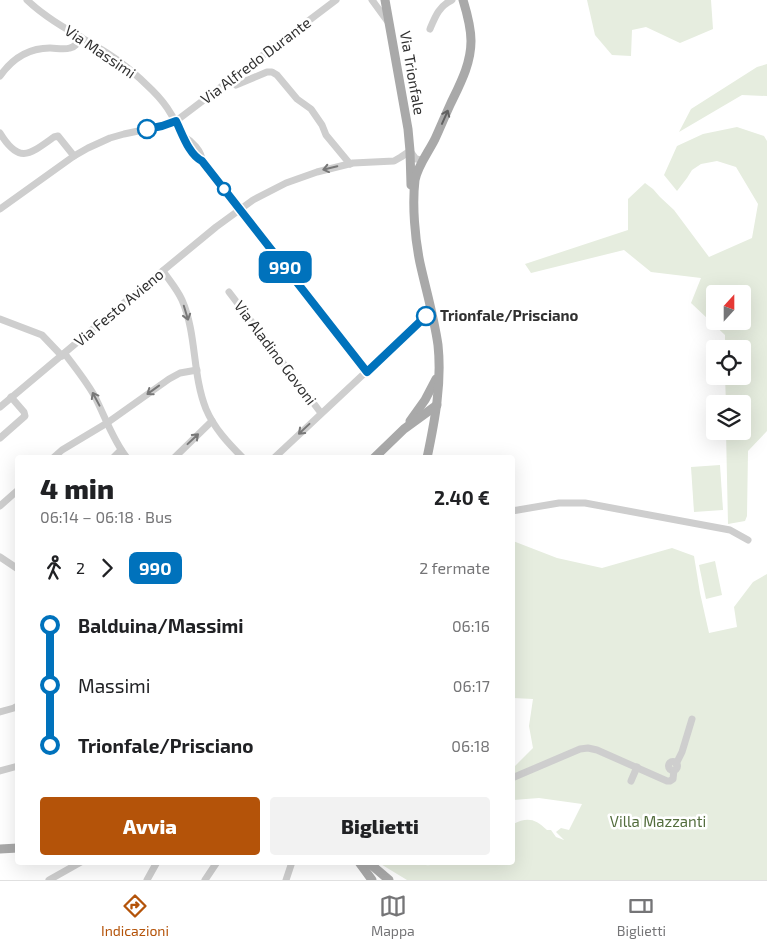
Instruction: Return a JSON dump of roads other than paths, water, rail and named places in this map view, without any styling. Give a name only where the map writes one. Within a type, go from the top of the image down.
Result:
[{"type":"main road","name":"Via Trionfale","points":[[385,0],[408,129],[418,256],[438,345],[437,405],[429,455]]},
{"type":"main road","name":"Via Trionfale","points":[[414,210],[416,179],[422,160],[436,136],[469,61],[471,34],[463,0]]},
{"type":"main road","points":[[404,429],[425,400],[439,374]]},
{"type":"main road","points":[[377,455],[404,429],[437,405]]},
{"type":"main road","points":[[0,848],[15,848]]},
{"type":"main road","points":[[361,865],[372,880]]},
{"type":"main road","points":[[372,865],[389,880]]},
{"type":"street","name":"Via Massimi","points":[[27,0],[43,13],[109,54],[132,72],[162,101],[176,121],[186,143],[197,159],[202,161],[367,372]]},
{"type":"street","name":"Via Alfredo Durante","points":[[176,121],[336,0]]},
{"type":"street","points":[[372,0],[389,23]]},
{"type":"street","points":[[430,29],[442,6],[452,0]]},
{"type":"street","points":[[0,76],[15,60],[26,53],[39,49],[70,48],[77,44],[81,37]]},
{"type":"street","points":[[236,85],[267,72],[277,75],[296,99],[311,109],[322,124],[326,136],[350,164]]},
{"type":"street","points":[[0,208],[74,156],[110,138],[176,121]]},
{"type":"street","points":[[0,133],[6,144],[19,154],[30,152],[54,136],[58,136],[74,156]]},
{"type":"street","points":[[410,151],[416,159],[422,160]]},
{"type":"street","name":"Via Festo Avieno","points":[[0,407],[162,271],[261,195],[286,183],[317,172],[350,164],[394,161],[410,151]]},
{"type":"street","points":[[162,271],[177,291],[183,303],[190,326],[203,403],[212,421],[240,455]]},
{"type":"street","name":"Via Aladino Govoni","points":[[228,292],[321,413]]},
{"type":"street","points":[[277,455],[431,311]]},
{"type":"street","points":[[0,318],[43,336],[63,355],[89,388],[125,455]]},
{"type":"street","points":[[56,455],[107,423],[173,376],[196,370]]},
{"type":"street","points":[[0,438],[25,416],[12,397]]},
{"type":"street","points":[[177,455],[212,421]]},
{"type":"street","points":[[116,455],[122,450]]},
{"type":"street","points":[[0,506],[15,493]]},
{"type":"street","points":[[515,510],[559,503],[584,503],[725,529],[733,531],[748,540]]},
{"type":"street","points":[[0,557],[15,567]]},
{"type":"street","points":[[0,712],[15,708]]},
{"type":"street","points":[[515,777],[586,748],[597,750],[669,781],[674,778],[675,767],[682,752],[692,719]]},
{"type":"street","points":[[0,771],[15,767]]},
{"type":"street","points":[[631,780],[637,767]]},
{"type":"street","points":[[49,880],[76,865]]},
{"type":"street","points":[[147,880],[155,865]]},
{"type":"street","points":[[205,880],[215,865]]},
{"type":"street","points":[[286,880],[291,865]]},
{"type":"place","name":"Trionfale/Prisciano","points":[[426,316]]},
{"type":"park label","name":"Villa Mazzanti","points":[[658,822]]}]
